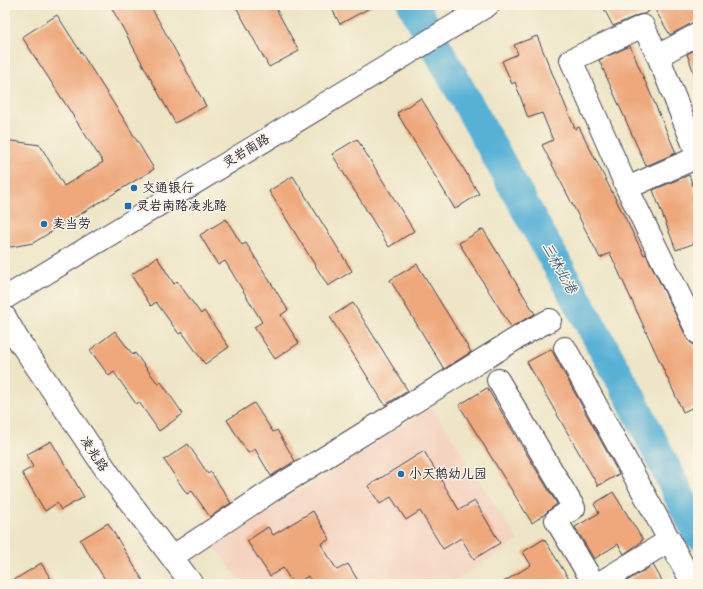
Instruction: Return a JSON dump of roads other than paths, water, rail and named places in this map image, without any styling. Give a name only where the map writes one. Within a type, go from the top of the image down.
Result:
[{"type":"street","name":"灵岩南路","points":[[5,298],[488,5]]},
{"type":"street","points":[[627,188],[698,156],[658,56],[643,26],[571,60],[627,188],[698,333]]},
{"type":"street","points":[[658,56],[698,34]]},
{"type":"street","name":"凌兆路","points":[[5,317],[25,350],[110,477],[192,584]]},
{"type":"street","points":[[172,557],[288,480],[527,332],[550,320]]},
{"type":"street","points":[[565,348],[694,584]]},
{"type":"street","points":[[498,380],[574,508],[556,520],[594,584]]},
{"type":"street","points":[[598,584],[670,540]]},
{"type":"waterway","name":"三林北港","points":[[413,5],[630,396],[698,534]]},
{"type":"place","name":"交通银行","points":[[134,188]]},
{"type":"place","name":"灵岩南路凌兆路","points":[[128,206]]},
{"type":"place","name":"麦当劳","points":[[44,224]]},
{"type":"place","name":"小天鹅幼儿园","points":[[401,474]]}]
